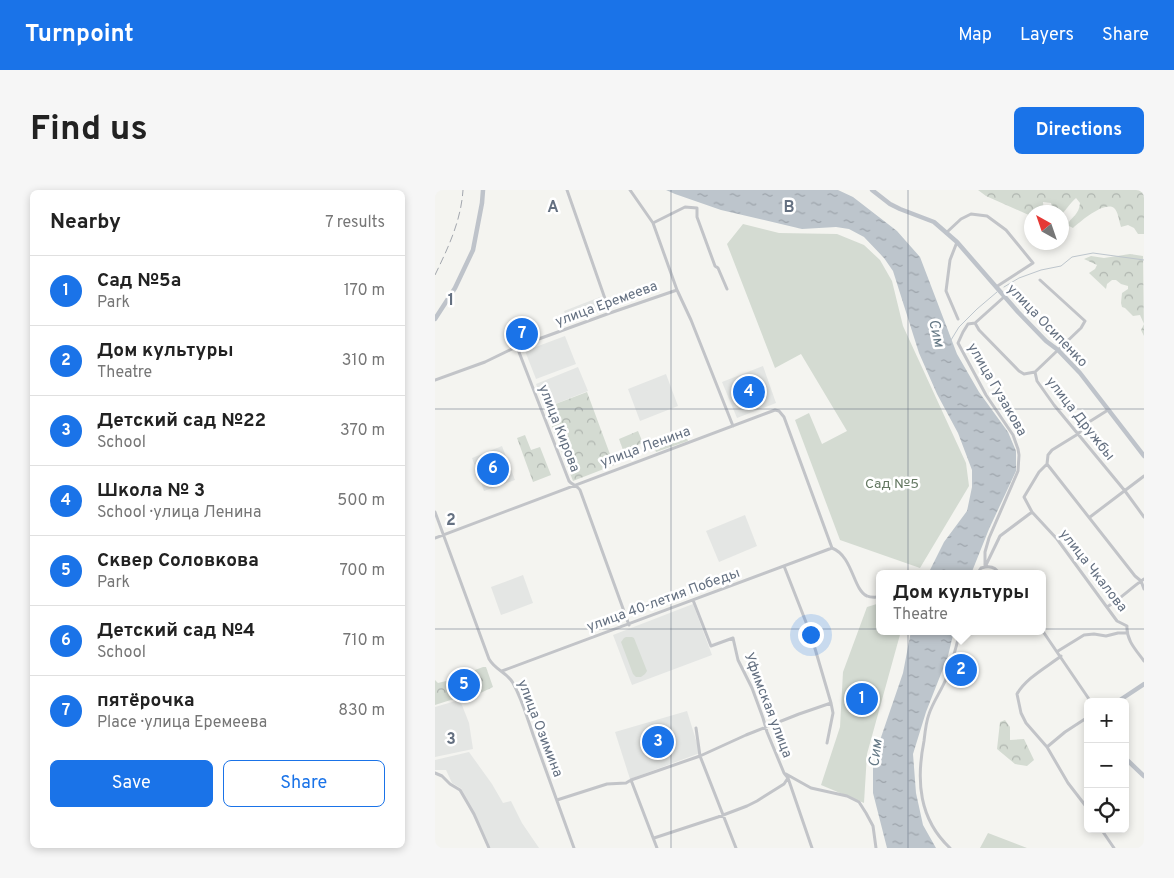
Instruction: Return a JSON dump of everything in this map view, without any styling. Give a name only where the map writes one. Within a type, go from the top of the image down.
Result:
[{"type":"main road","points":[[435,319],[455,288],[473,250],[483,190]]},
{"type":"main road","name":"улица Осипенко","points":[[871,190],[890,204],[935,222],[957,242],[1004,297],[1080,373],[1144,456]]},
{"type":"main road","points":[[1123,698],[1144,684]]},
{"type":"main road","points":[[1129,762],[1144,776]]},
{"type":"street","points":[[567,190],[610,312]]},
{"type":"street","points":[[631,190],[653,223],[675,291],[691,320],[733,426]]},
{"type":"street","points":[[653,223],[685,207],[697,208],[697,217],[715,266],[718,268],[727,289]]},
{"type":"street","points":[[946,233],[961,219],[971,214],[987,216],[1006,230],[1033,263],[996,287]]},
{"type":"street","points":[[957,242],[950,260],[946,291],[959,319]]},
{"type":"street","points":[[1035,372],[1081,328],[1085,321],[1041,280]]},
{"type":"street","name":"улица Еремеева","points":[[435,380],[610,312],[675,291]]},
{"type":"street","name":"улица Гузакова","points":[[985,566],[985,552],[989,538],[1018,471],[1019,455],[1013,435],[986,395],[958,343],[969,324],[975,323],[1004,297]]},
{"type":"street","name":"улица Дружбы","points":[[975,323],[979,330],[1019,371],[1024,374],[1035,372],[1037,381],[1054,405],[1144,517]]},
{"type":"street","name":"улица Кирова","points":[[517,347],[567,476],[571,484],[579,487],[629,624]]},
{"type":"street","name":"улица Ленина","points":[[435,538],[775,410],[779,411],[784,417],[832,548]]},
{"type":"street","points":[[1109,410],[1089,422],[1078,434],[1052,450],[1048,455],[1047,464],[1135,576],[1142,580],[1144,589]]},
{"type":"street","name":"улица Чкалова","points":[[1047,464],[1039,472],[1024,496],[1028,506],[1057,539],[1117,620],[1127,626],[1129,639],[1144,661]]},
{"type":"street","points":[[1090,517],[1144,476]]},
{"type":"street","name":"улица Озимина","points":[[435,512],[484,648],[494,667],[511,680],[514,685],[574,848]]},
{"type":"street","points":[[980,570],[985,566],[1000,536],[1032,512]]},
{"type":"street","points":[[832,548],[838,550],[843,557],[860,589],[867,596],[876,597]]},
{"type":"street","name":"улица 40-летия Победы","points":[[502,672],[832,548]]},
{"type":"street","points":[[784,566],[811,634],[831,703],[833,713],[827,743]]},
{"type":"street","points":[[985,566],[992,566],[997,570]]},
{"type":"street","points":[[1107,607],[1142,580]]},
{"type":"street","name":"Уфимская улица","points":[[693,600],[711,646],[733,638],[738,660],[752,688],[784,773],[788,778],[812,848]]},
{"type":"street","points":[[1058,652],[1084,635],[1106,636],[1127,633]]},
{"type":"street","points":[[950,848],[928,819],[921,798],[920,761],[928,716],[945,680],[959,635]]},
{"type":"street","points":[[1046,635],[1088,698]]},
{"type":"street","points":[[1061,656],[1020,689],[1017,694],[1021,713],[1026,723],[1047,748],[1068,783],[1084,804]]},
{"type":"street","points":[[557,800],[607,784],[626,783],[700,756],[731,741],[831,703]]},
{"type":"street","points":[[1047,748],[1065,732],[1084,720]]},
{"type":"street","points":[[695,728],[700,756],[736,848]]},
{"type":"street","points":[[435,773],[443,776],[450,784],[460,790],[474,814],[489,848]]},
{"type":"street","points":[[784,773],[811,788],[847,796],[859,802],[873,826],[876,848]]},
{"type":"street","points":[[654,838],[747,806],[784,784],[788,778]]},
{"type":"street","points":[[631,780],[657,848]]},
{"type":"street","points":[[1104,833],[1114,848]]},
{"type":"shaded area","points":[[600,297],[605,310],[569,323],[564,311]]},
{"type":"shaded area","points":[[565,336],[576,364],[536,379],[525,351]]},
{"type":"shaded area","points":[[763,366],[776,403],[737,418],[722,382]]},
{"type":"shaded area","points":[[578,367],[588,391],[545,408],[536,384]]},
{"type":"shaded area","points":[[666,374],[678,406],[640,421],[628,389]]},
{"type":"shaded area","points":[[502,446],[515,480],[484,491],[472,458]]},
{"type":"shaded area","points":[[745,515],[757,546],[719,562],[706,531]]},
{"type":"shaded area","points":[[523,575],[533,603],[501,615],[491,587]]},
{"type":"shaded area","points":[[693,604],[712,655],[632,685],[613,635]]},
{"type":"shaded area","points":[[459,700],[469,723],[473,749],[435,757],[435,707]]},
{"type":"shaded area","points":[[687,711],[700,753],[630,779],[615,732]]},
{"type":"shaded area","points":[[469,752],[503,803],[511,801],[522,823],[539,848],[491,848],[486,842],[460,790],[462,789],[452,783],[446,770],[435,770],[435,760]]},
{"type":"green space","points":[[978,190],[1144,190],[1144,234],[1138,234],[1134,228],[1128,225],[1121,227],[1117,211],[1110,207],[1104,207],[1092,213],[1073,228],[1069,226],[1069,222],[1077,213],[1080,203],[1076,198],[1069,206],[1052,205],[1051,203],[1043,202],[1043,205],[1024,205],[1024,213],[986,196]]},
{"type":"green space","name":"Сад №5","points":[[743,224],[779,233],[837,234],[864,245],[880,260],[892,281],[903,326],[966,463],[969,486],[920,568],[840,540],[795,420],[809,413],[822,444],[847,431],[801,354],[775,368],[727,244]]},
{"type":"green space","points":[[1130,254],[1143,256],[1144,324],[1140,315],[1133,316],[1122,307],[1122,293],[1128,289],[1128,286],[1112,280],[1107,284],[1106,289],[1089,273],[1097,265],[1084,259],[1091,256],[1104,258]]},
{"type":"green space","points":[[1144,324],[1144,336],[1141,330]]},
{"type":"green space","points":[[587,392],[614,465],[573,481],[545,408]]},
{"type":"green space","points":[[638,431],[643,443],[623,450],[619,439]]},
{"type":"green space","points":[[685,433],[688,441],[656,452],[653,443]]},
{"type":"green space","points":[[525,435],[531,450],[540,447],[551,475],[533,482],[517,438]]},
{"type":"green space","points":[[876,604],[876,635],[900,635],[867,754],[864,803],[821,785],[840,727],[843,672],[867,607]]},
{"type":"green space","points":[[626,637],[634,638],[647,671],[641,677],[636,677],[633,674],[621,642]]},
{"type":"green space","points":[[486,667],[493,687],[470,698],[460,697],[435,705],[435,680],[438,683],[446,681]]},
{"type":"green space","points":[[1005,720],[1010,727],[1010,740],[1024,739],[1034,760],[1027,766],[1015,764],[997,749],[1000,722]]},
{"type":"green space","points":[[988,833],[1027,848],[980,848]]},
{"type":"water","name":"Сим","points":[[666,190],[838,190],[853,197],[897,231],[920,257],[957,354],[979,392],[1008,432],[1016,451],[1016,471],[973,570],[930,570],[944,542],[967,511],[972,487],[972,470],[958,433],[937,394],[919,353],[893,271],[884,258],[864,237],[849,229],[836,227],[802,229],[721,210]]},
{"type":"water","points":[[910,635],[953,635],[948,656],[926,712],[913,754],[916,793],[923,825],[936,848],[887,848],[873,793],[873,768],[877,749],[903,673]]},
{"type":"waterway","points":[[1004,287],[1019,278],[1041,270],[1061,266],[1072,257],[1093,253],[1144,260]]},
{"type":"waterway","name":"Сим","points":[[951,340],[959,327],[997,292]]},
{"type":"railway","points":[[435,275],[457,223],[463,190]]},
{"type":"place","name":"пятёрочка","points":[[522,334]]},
{"type":"place","name":"Школа № 3","points":[[749,392]]},
{"type":"place","name":"Детский сад №4","points":[[493,469]]},
{"type":"place","name":"Дом культуры","points":[[961,670]]},
{"type":"place","name":"Сквер Соловкова","points":[[464,685]]},
{"type":"place","name":"Сад №5а","points":[[862,699]]},
{"type":"place","name":"Детский сад №22","points":[[658,742]]}]
